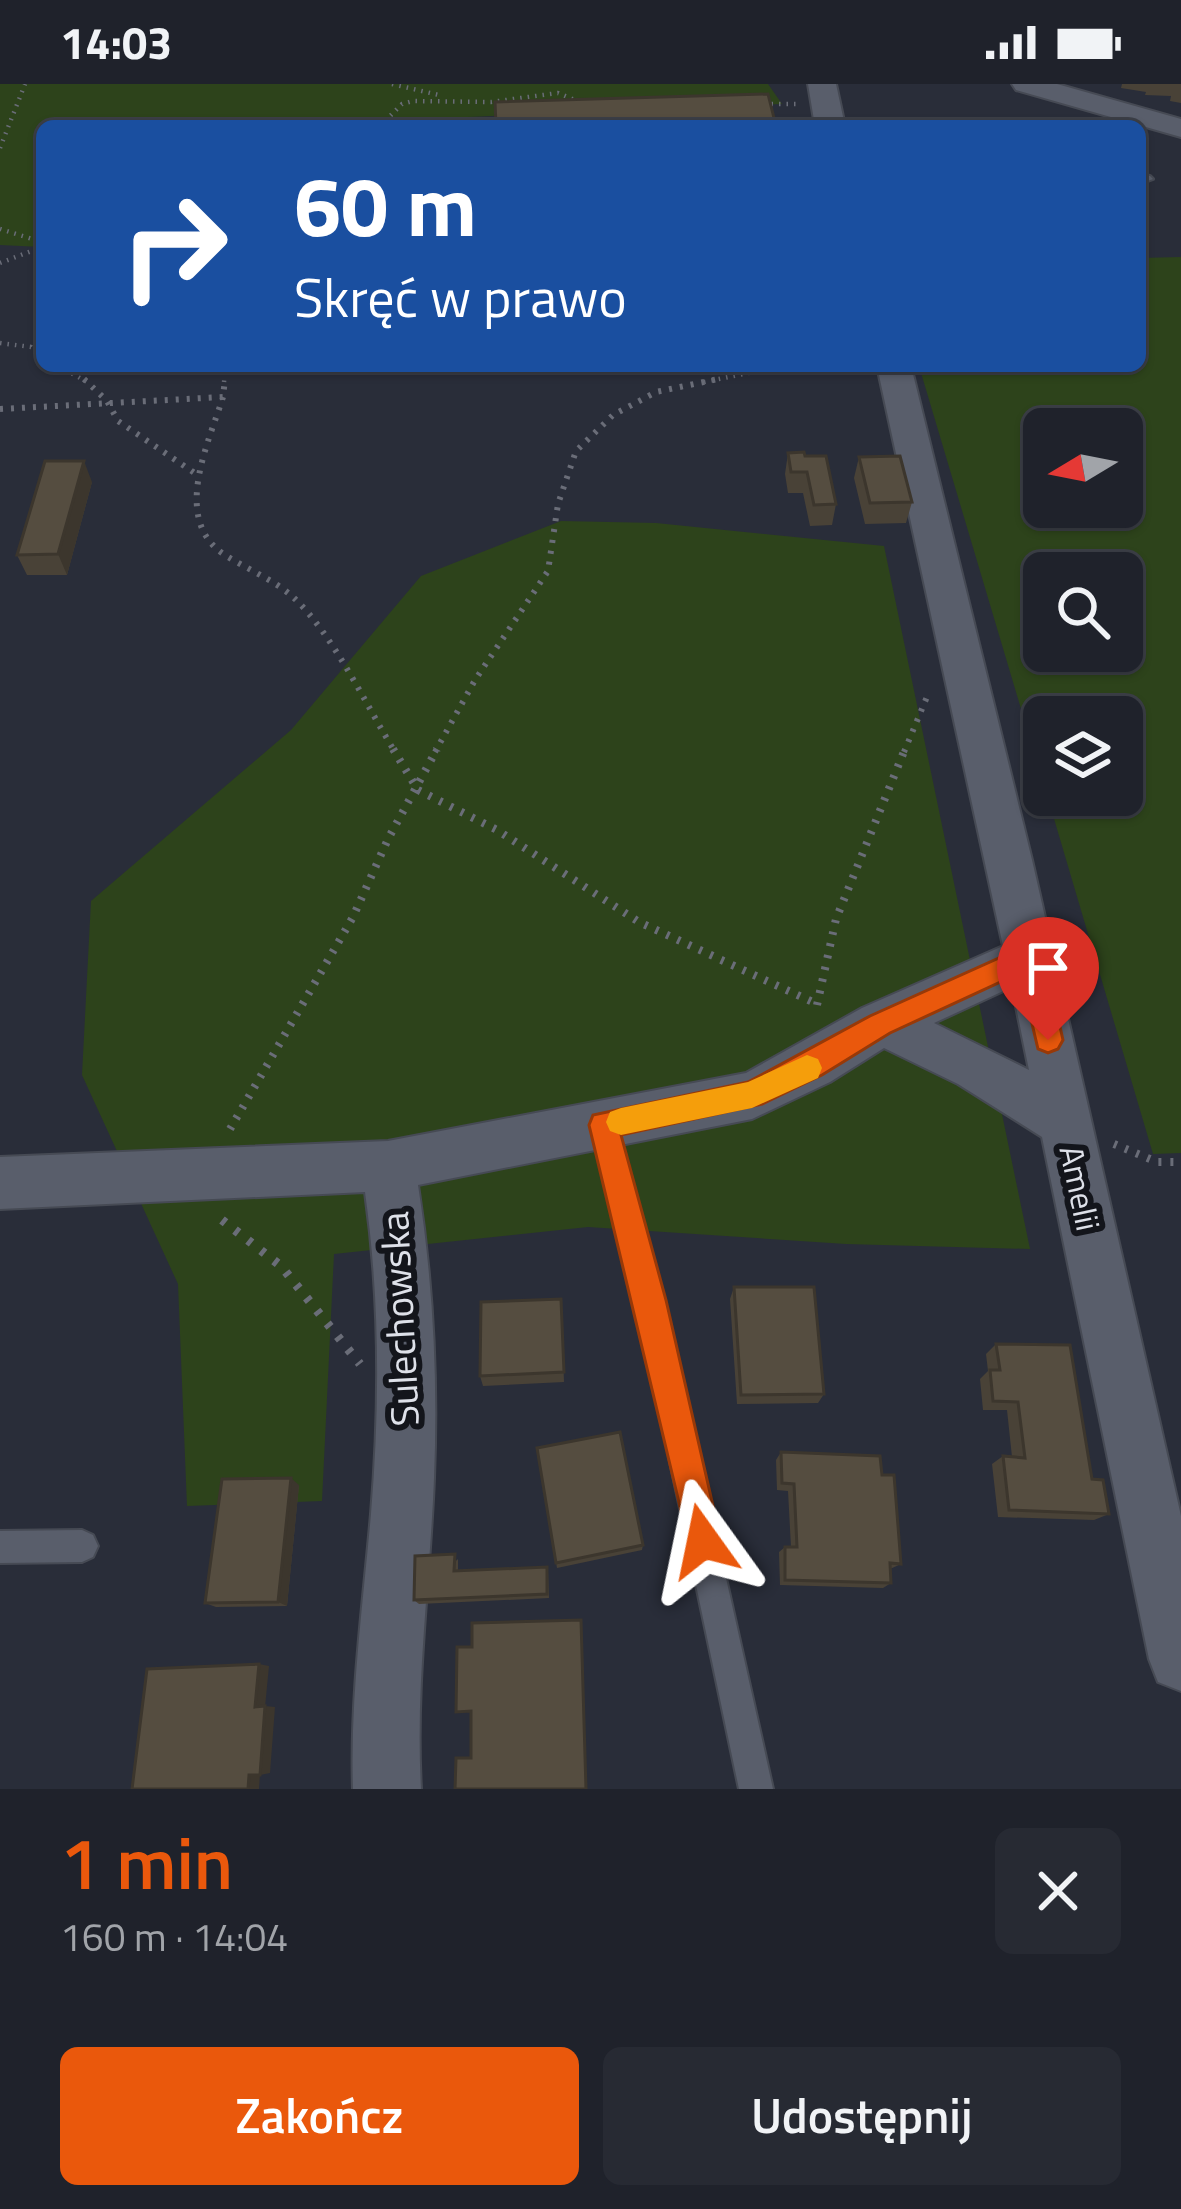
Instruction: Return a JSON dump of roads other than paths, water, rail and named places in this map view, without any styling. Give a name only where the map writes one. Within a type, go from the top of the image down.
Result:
[{"type":"street","points":[[1026,84],[1181,128]]},
{"type":"street","name":"Amelii","points":[[895,372],[1030,956],[1181,1659]]},
{"type":"street","points":[[388,1166],[752,1095],[812,1066],[880,1024],[1030,956]]},
{"type":"street","points":[[880,1024],[943,1048],[1010,1082],[1066,1124]]},
{"type":"street","name":"Sulechowska","points":[[0,1183],[207,1192],[388,1166],[400,1241],[405,1429],[382,1722],[387,1789]]},
{"type":"lane","points":[[604,1125],[650,1300],[756,1789]]},
{"type":"lane","points":[[0,1547],[82,1546]]}]
